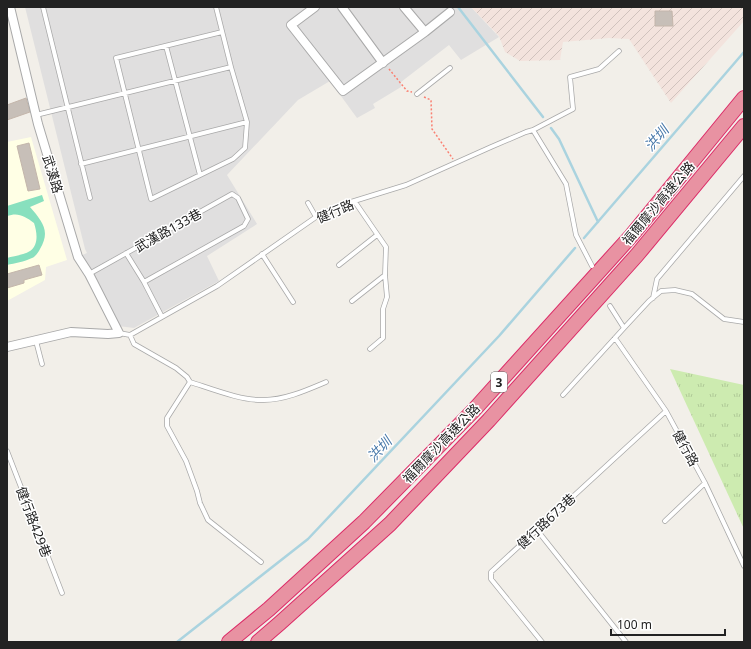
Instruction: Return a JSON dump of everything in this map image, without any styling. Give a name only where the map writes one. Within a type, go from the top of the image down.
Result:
[{"type":"highway","name":"福爾摩沙高速公路","points":[[229,642],[269,609],[364,522],[473,411],[631,236],[744,98]]},
{"type":"highway","name":"福爾摩沙高速公路","points":[[258,642],[390,524],[489,420],[637,255],[744,126]]},
{"type":"street","name":"武漢路","points":[[10,7],[10,18],[35,115],[78,257],[89,274],[119,333]]},
{"type":"street","points":[[315,7],[291,25],[343,92],[450,12]]},
{"type":"street","points":[[342,7],[383,63]]},
{"type":"street","points":[[404,7],[425,32]]},
{"type":"street","points":[[7,347],[71,332],[108,334],[119,333]]},
{"type":"lane","points":[[43,7],[90,198]]},
{"type":"lane","points":[[216,7],[247,122],[245,148],[233,159],[151,199],[116,58],[222,32]]},
{"type":"lane","points":[[166,46],[200,175]]},
{"type":"lane","name":"健行路","points":[[130,334],[217,286],[316,217],[338,206],[406,185],[455,162],[533,130],[573,109],[570,77],[599,68],[619,51]]},
{"type":"lane","points":[[35,115],[231,67]]},
{"type":"lane","points":[[417,94],[450,68]]},
{"type":"lane","points":[[81,164],[247,122]]},
{"type":"lane","points":[[533,130],[566,184],[576,235],[592,266]]},
{"type":"lane","points":[[653,298],[657,279],[744,176]]},
{"type":"lane","name":"武漢路133巷","points":[[89,274],[232,194],[238,198],[248,219],[244,226],[144,282]]},
{"type":"lane","points":[[355,202],[386,247],[385,275],[387,297],[383,309],[383,338],[370,349]]},
{"type":"lane","points":[[308,203],[316,217]]},
{"type":"lane","points":[[339,264],[377,234]]},
{"type":"lane","points":[[126,253],[144,282],[162,317]]},
{"type":"lane","points":[[262,254],[293,302]]},
{"type":"lane","points":[[352,301],[385,275]]},
{"type":"lane","points":[[564,395],[624,328],[653,298],[661,292],[675,290],[692,294],[724,319],[744,322]]},
{"type":"lane","points":[[610,306],[624,328]]},
{"type":"lane","points":[[119,333],[130,334],[134,344],[176,368],[187,377],[190,382],[246,398],[265,400],[298,394],[326,382]]},
{"type":"lane","name":"健行路","points":[[615,338],[666,411],[705,483],[744,566]]},
{"type":"lane","points":[[36,341],[42,364]]},
{"type":"lane","points":[[190,382],[168,418],[167,426],[186,461],[200,502],[208,520],[261,562]]},
{"type":"lane","name":"健行路673巷","points":[[542,642],[491,579],[491,572],[666,411]]},
{"type":"lane","name":"健行路429巷","points":[[7,451],[62,593]]},
{"type":"lane","points":[[665,521],[705,483]]},
{"type":"lane","points":[[537,530],[626,642]]},
{"type":"path","points":[[383,63],[407,91],[431,100],[432,129],[455,162]]},
{"type":"shaded area","points":[[25,7],[471,7],[499,37],[461,60],[449,45],[401,82],[401,87],[373,104],[375,108],[357,118],[330,81],[298,100],[227,175],[257,224],[207,256],[219,281],[134,328],[118,326],[80,256],[87,253]]},
{"type":"shaded area","points":[[471,7],[744,7],[744,21],[671,103],[629,39],[609,38],[563,42],[560,60],[520,61],[505,52],[499,36]]},
{"type":"shaded area","points":[[31,137],[67,260],[46,267],[45,280],[7,301],[7,142]]},
{"type":"green space","points":[[42,195],[44,201],[30,207],[44,226],[45,237],[43,243],[35,256],[7,265],[7,258],[25,254],[33,248],[36,242],[36,230],[34,223],[28,218],[15,214],[7,216],[7,206]]},
{"type":"green space","points":[[670,369],[744,385],[744,529]]},
{"type":"building","points":[[655,11],[672,11],[673,26],[655,26]]},
{"type":"building","points":[[26,98],[30,112],[7,120],[7,105]]},
{"type":"building","points":[[29,143],[40,189],[28,191],[17,146]]},
{"type":"building","points":[[39,265],[42,275],[24,280],[24,283],[7,288],[7,274]]},
{"type":"waterway","points":[[458,7],[543,117]]},
{"type":"waterway","name":"洪圳","points":[[584,238],[744,52]]},
{"type":"waterway","points":[[551,128],[559,139],[598,222]]},
{"type":"waterway","name":"洪圳","points":[[177,642],[308,539],[499,336],[575,248]]}]
